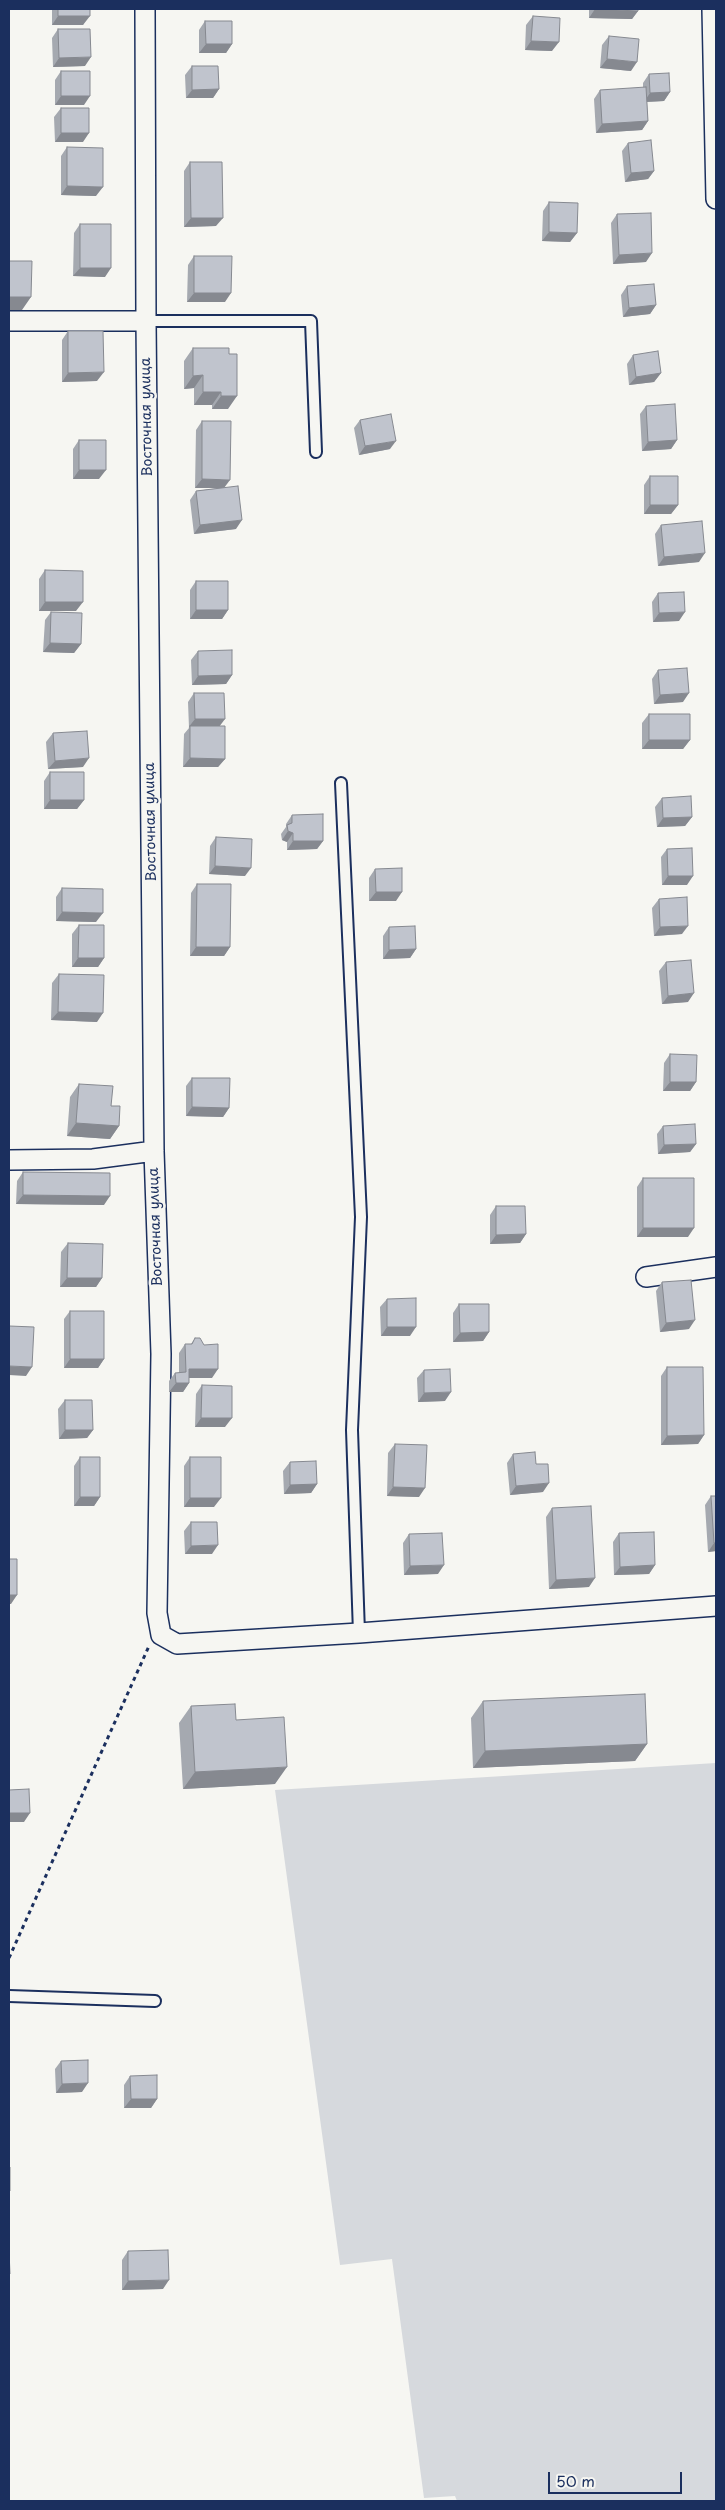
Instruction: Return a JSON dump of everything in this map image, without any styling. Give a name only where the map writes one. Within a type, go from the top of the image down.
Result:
[{"type":"street","name":"Восточная улица","points":[[145,9],[154,1151],[161,1354],[156,1613],[160,1629]]},
{"type":"street","points":[[712,9],[716,200]]},
{"type":"street","points":[[9,321],[146,321]]},
{"type":"street","points":[[9,1160],[93,1159],[154,1151]]},
{"type":"street","points":[[646,1276],[716,1267]]},
{"type":"street","points":[[160,1629],[177,1644],[359,1633],[716,1606]]},
{"type":"lane","points":[[146,321],[311,321],[316,452]]},
{"type":"lane","points":[[341,783],[361,1217],[352,1430],[359,1633]]},
{"type":"lane","points":[[9,1996],[156,2001]]},
{"type":"path","points":[[9,1958],[160,1629]]},
{"type":"shaded area","points":[[716,1763],[716,2501],[457,2501],[455,2496],[424,2498],[392,2259],[340,2265],[275,1790]]},
{"type":"building","points":[[58,9],[90,9],[90,16],[58,16]]},
{"type":"building","points":[[595,9],[638,9],[638,11]]},
{"type":"building","points":[[533,16],[560,18],[559,42],[531,41]]},
{"type":"building","points":[[205,21],[232,21],[232,44],[206,44]]},
{"type":"building","points":[[58,29],[90,29],[91,57],[59,58]]},
{"type":"building","points":[[609,36],[639,39],[637,62],[607,59]]},
{"type":"building","points":[[192,66],[218,66],[219,89],[192,90]]},
{"type":"building","points":[[61,71],[90,71],[90,96],[61,96]]},
{"type":"building","points":[[669,73],[670,92],[650,93],[649,74]]},
{"type":"building","points":[[646,87],[648,121],[602,124],[600,90]]},
{"type":"building","points":[[61,108],[89,108],[89,133],[61,133]]},
{"type":"building","points":[[651,140],[654,171],[631,173],[628,143]]},
{"type":"building","points":[[67,147],[103,148],[103,187],[67,186]]},
{"type":"building","points":[[190,162],[222,162],[223,218],[191,218]]},
{"type":"building","points":[[549,202],[578,203],[577,233],[549,232]]},
{"type":"building","points":[[651,213],[652,253],[619,255],[617,214]]},
{"type":"building","points":[[80,224],[111,224],[111,268],[80,268]]},
{"type":"building","points":[[194,256],[232,256],[231,293],[194,293]]},
{"type":"building","points":[[9,261],[32,261],[31,297],[9,297]]},
{"type":"building","points":[[654,284],[656,305],[629,308],[627,286]]},
{"type":"building","points":[[68,331],[103,331],[104,372],[68,373]]},
{"type":"building","points":[[193,348],[229,348],[229,354],[237,354],[237,396],[221,396],[221,392],[203,392],[203,375],[193,376]]},
{"type":"building","points":[[658,351],[661,373],[636,377],[633,355]]},
{"type":"building","points":[[675,404],[677,440],[648,442],[646,406]]},
{"type":"building","points":[[391,414],[396,441],[365,446],[360,420]]},
{"type":"building","points":[[202,421],[231,421],[230,480],[202,479]]},
{"type":"building","points":[[79,440],[106,440],[106,470],[79,470]]},
{"type":"building","points":[[650,476],[678,476],[678,505],[650,505]]},
{"type":"building","points":[[238,486],[242,520],[200,525],[196,491]]},
{"type":"building","points":[[702,521],[705,553],[664,557],[661,525]]},
{"type":"building","points":[[45,570],[83,571],[83,602],[45,602]]},
{"type":"building","points":[[196,581],[228,581],[228,610],[196,610]]},
{"type":"building","points":[[684,592],[685,612],[659,613],[658,593]]},
{"type":"building","points":[[51,612],[82,613],[81,644],[50,643]]},
{"type":"building","points":[[232,650],[232,675],[198,676],[198,651]]},
{"type":"building","points":[[687,668],[689,693],[660,695],[658,670]]},
{"type":"building","points":[[194,693],[224,693],[225,719],[195,719]]},
{"type":"building","points":[[649,714],[690,714],[690,740],[649,740]]},
{"type":"building","points":[[190,726],[225,726],[225,759],[190,758]]},
{"type":"building","points":[[87,731],[89,758],[55,761],[53,733]]},
{"type":"building","points":[[50,772],[84,772],[84,800],[50,800]]},
{"type":"building","points":[[691,796],[692,817],[663,818],[662,798]]},
{"type":"building","points":[[323,814],[323,841],[293,841],[293,833],[288,831],[287,825],[292,823],[292,815]]},
{"type":"building","points":[[216,837],[252,839],[251,868],[215,866]]},
{"type":"building","points":[[692,848],[693,876],[668,876],[667,849]]},
{"type":"building","points":[[402,868],[402,892],[376,892],[375,869]]},
{"type":"building","points":[[197,884],[231,884],[230,947],[196,947]]},
{"type":"building","points":[[62,888],[103,889],[103,913],[62,912]]},
{"type":"building","points":[[687,897],[688,926],[660,927],[659,899]]},
{"type":"building","points":[[79,925],[104,925],[104,958],[78,958]]},
{"type":"building","points":[[415,926],[416,949],[389,950],[389,927]]},
{"type":"building","points":[[691,960],[694,993],[668,996],[666,962]]},
{"type":"building","points":[[59,974],[104,975],[103,1013],[58,1012]]},
{"type":"building","points":[[670,1054],[697,1055],[696,1082],[670,1082]]},
{"type":"building","points":[[192,1078],[230,1078],[229,1108],[192,1107]]},
{"type":"building","points":[[79,1084],[113,1086],[111,1106],[120,1106],[119,1126],[76,1123]]},
{"type":"building","points":[[695,1124],[696,1144],[664,1145],[663,1126]]},
{"type":"building","points":[[23,1172],[110,1173],[110,1196],[23,1195]]},
{"type":"building","points":[[643,1178],[694,1178],[694,1228],[643,1228]]},
{"type":"building","points":[[496,1206],[525,1206],[526,1234],[496,1235]]},
{"type":"building","points":[[68,1243],[103,1244],[102,1278],[67,1278]]},
{"type":"building","points":[[691,1280],[695,1320],[666,1323],[662,1282]]},
{"type":"building","points":[[416,1298],[416,1327],[387,1327],[387,1299]]},
{"type":"building","points":[[459,1304],[489,1304],[489,1332],[460,1333]]},
{"type":"building","points":[[70,1311],[104,1311],[104,1359],[70,1359]]},
{"type":"building","points":[[9,1326],[34,1327],[32,1367],[9,1366]]},
{"type":"building","points":[[195,1338],[200,1338],[204,1345],[218,1344],[218,1369],[189,1369],[189,1383],[176,1383],[175,1373],[186,1372],[185,1344],[192,1344]]},
{"type":"building","points":[[667,1367],[703,1367],[704,1435],[667,1436]]},
{"type":"building","points":[[450,1369],[451,1392],[424,1393],[424,1370]]},
{"type":"building","points":[[202,1385],[232,1386],[232,1418],[201,1418]]},
{"type":"building","points":[[65,1400],[92,1400],[93,1430],[65,1430]]},
{"type":"building","points":[[395,1444],[427,1445],[425,1488],[393,1487]]},
{"type":"building","points":[[535,1452],[536,1464],[548,1464],[549,1483],[516,1486],[513,1454]]},
{"type":"building","points":[[80,1457],[100,1457],[100,1497],[80,1497]]},
{"type":"building","points":[[190,1457],[221,1457],[221,1498],[190,1498]]},
{"type":"building","points":[[316,1461],[317,1484],[290,1485],[290,1462]]},
{"type":"building","points":[[711,1496],[716,1496],[716,1543],[714,1543]]},
{"type":"building","points":[[591,1506],[595,1578],[556,1580],[552,1508]]},
{"type":"building","points":[[191,1522],[217,1522],[218,1545],[191,1546]]},
{"type":"building","points":[[654,1532],[655,1565],[620,1567],[619,1533]]},
{"type":"building","points":[[442,1533],[444,1565],[410,1566],[409,1534]]},
{"type":"building","points":[[9,1559],[17,1559],[17,1595],[9,1595]]},
{"type":"building","points":[[645,1694],[647,1744],[485,1751],[483,1701]]},
{"type":"building","points":[[235,1704],[236,1720],[284,1717],[287,1767],[195,1772],[191,1706]]},
{"type":"building","points":[[29,1789],[30,1813],[9,1813],[9,1790]]},
{"type":"building","points":[[88,2060],[88,2083],[62,2084],[61,2061]]},
{"type":"building","points":[[157,2075],[157,2099],[131,2099],[130,2076]]},
{"type":"building","points":[[10,2167],[10,2191],[9,2191]]},
{"type":"building","points":[[168,2250],[169,2280],[128,2281],[128,2251]]}]
